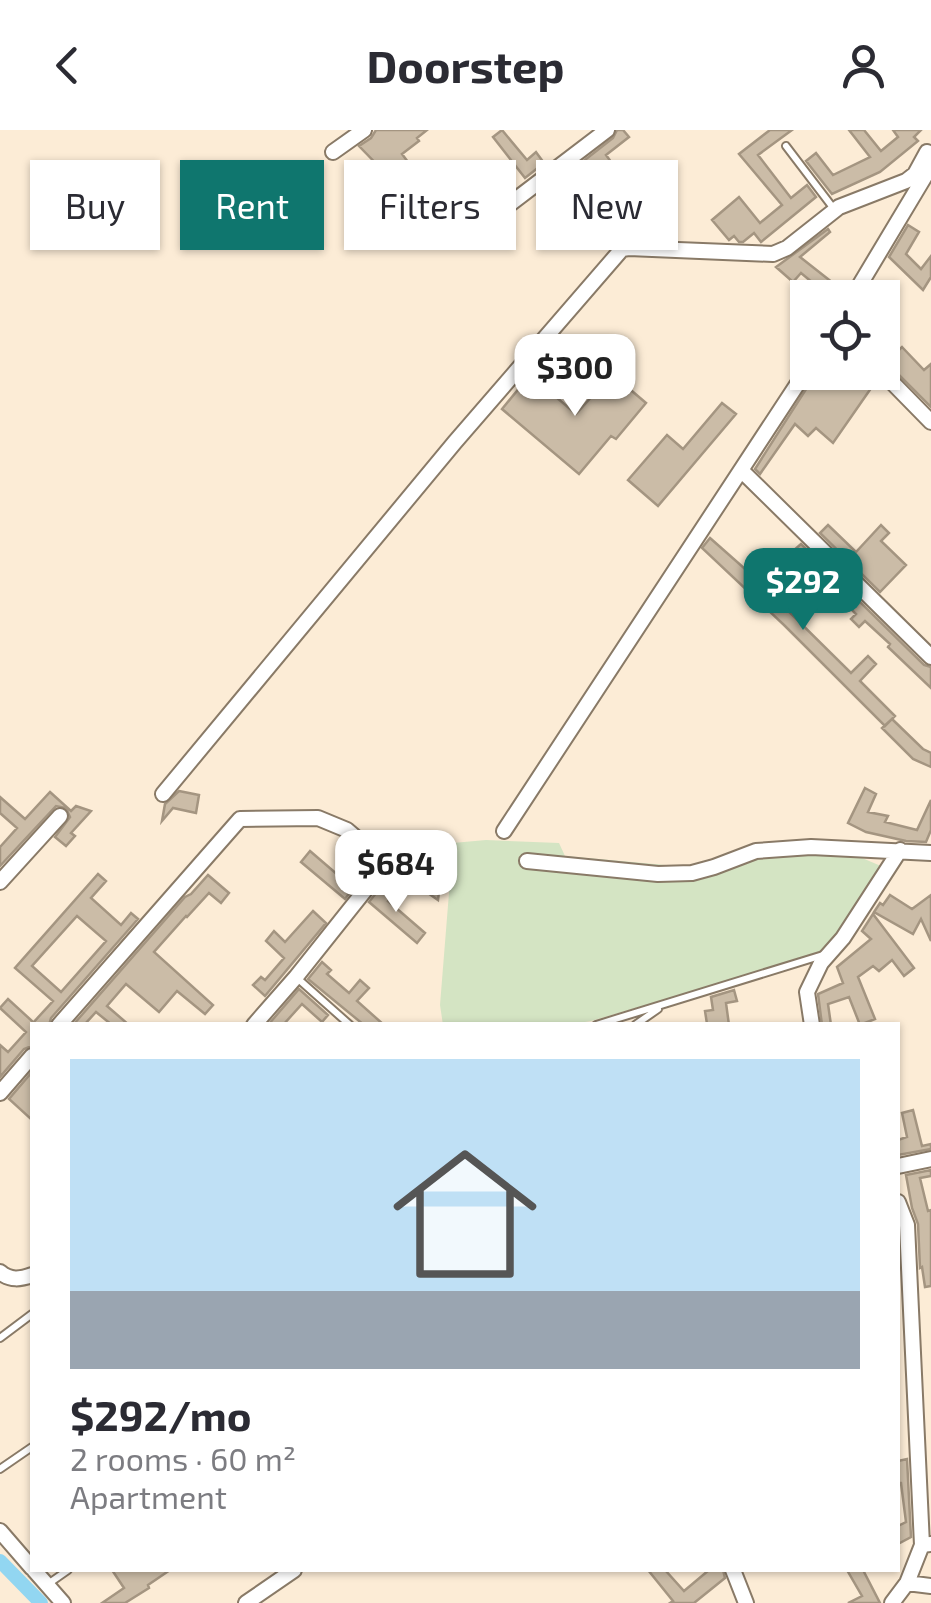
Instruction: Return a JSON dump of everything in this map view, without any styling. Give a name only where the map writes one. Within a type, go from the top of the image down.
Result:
[{"type":"street","points":[[333,152],[364,130]]},
{"type":"street","points":[[516,199],[607,130]]},
{"type":"street","points":[[163,794],[456,442],[622,250],[773,254],[787,248],[835,210],[906,181],[930,156]]},
{"type":"street","points":[[862,280],[930,156]]},
{"type":"street","points":[[504,832],[794,390]]},
{"type":"street","points":[[900,390],[931,422]]},
{"type":"street","points":[[742,471],[931,657]]},
{"type":"street","points":[[0,882],[60,816]]},
{"type":"street","points":[[62,1022],[240,819],[318,818],[347,830],[382,860],[378,874],[257,1022]]},
{"type":"street","points":[[527,861],[658,874],[714,868],[756,850],[811,847],[931,853]]},
{"type":"street","points":[[812,1022],[807,992],[820,964],[843,938],[900,850]]},
{"type":"street","points":[[0,1092],[30,1058]]},
{"type":"street","points":[[900,1166],[931,1159]]},
{"type":"street","points":[[892,1603],[927,1544],[905,1328],[906,1225],[900,1208]]},
{"type":"street","points":[[0,1272],[20,1280],[30,1276]]},
{"type":"street","points":[[0,1531],[30,1566]]},
{"type":"street","points":[[36,1572],[63,1603]]},
{"type":"street","points":[[246,1603],[291,1572]]},
{"type":"street","points":[[735,1572],[746,1603]]},
{"type":"street","points":[[907,1583],[931,1586]]},
{"type":"lane","points":[[786,146],[835,210]]},
{"type":"lane","points":[[606,1022],[829,954]]},
{"type":"lane","points":[[296,977],[347,1022]]},
{"type":"lane","points":[[639,1022],[666,1003]]},
{"type":"lane","points":[[0,1338],[30,1316]]},
{"type":"lane","points":[[0,1469],[30,1447]]},
{"type":"lane","points":[[47,1585],[65,1572]]},
{"type":"green space","points":[[857,842],[855,855],[888,869],[835,950],[591,1021],[443,1022],[440,1005],[453,843],[559,843],[565,856],[688,867],[739,850]]},
{"type":"building","points":[[376,130],[427,130],[402,154],[406,160],[373,160],[359,146]]},
{"type":"building","points":[[502,130],[527,160],[536,152],[542,160],[536,160],[536,169],[525,178],[516,160],[511,160],[493,137]]},
{"type":"building","points":[[617,130],[623,130],[629,137],[606,155],[610,160],[585,160],[613,138]]},
{"type":"building","points":[[770,130],[792,130],[758,155],[791,198],[807,185],[816,197],[761,242],[754,233],[743,242],[734,236],[729,240],[712,220],[739,197],[760,223],[782,205],[739,154]]},
{"type":"building","points":[[849,130],[864,130],[881,151],[898,137],[893,130],[921,130],[914,137],[918,141],[880,172],[832,194],[806,161],[816,153],[833,175],[870,157]]},
{"type":"building","points":[[908,225],[919,232],[906,254],[921,269],[931,256],[931,277],[923,290],[889,257]]},
{"type":"building","points":[[828,229],[830,232],[800,257],[829,280],[809,280],[801,273],[791,280],[776,267]]},
{"type":"building","points":[[900,349],[924,370],[931,364],[931,407],[900,376]]},
{"type":"building","points":[[612,374],[646,403],[579,474],[502,409],[530,375],[576,414]]},
{"type":"building","points":[[805,390],[870,390],[833,443],[816,428],[808,436],[795,424],[760,474],[755,469]]},
{"type":"building","points":[[722,403],[736,414],[658,506],[628,480],[667,435],[683,449]]},
{"type":"building","points":[[828,525],[856,552],[881,525],[889,533],[881,541],[906,565],[880,592],[820,533]]},
{"type":"building","points":[[710,538],[762,584],[768,577],[777,586],[770,593],[851,673],[868,656],[876,664],[860,681],[895,716],[885,726],[702,548]]},
{"type":"building","points":[[801,544],[924,665],[931,667],[931,688],[865,621],[859,627],[851,619],[856,614],[793,551]]},
{"type":"building","points":[[892,719],[931,753],[931,767],[913,759],[882,728]]},
{"type":"building","points":[[865,788],[876,794],[868,812],[888,816],[885,822],[917,830],[931,800],[931,830],[926,842],[866,832],[848,823]]},
{"type":"building","points":[[179,791],[199,795],[196,813],[173,808],[162,821],[165,804]]},
{"type":"building","points":[[50,792],[71,811],[76,806],[91,811],[71,833],[75,836],[66,846],[55,837],[70,817],[66,808],[56,806],[0,866],[0,847],[17,828],[0,813],[0,797],[25,819]]},
{"type":"building","points":[[310,851],[346,882],[365,860],[370,864],[345,899],[301,862]]},
{"type":"building","points":[[399,857],[442,869],[438,900],[392,868]]},
{"type":"building","points":[[98,874],[106,881],[91,898],[121,925],[131,913],[138,919],[50,1022],[34,1022],[53,1001],[15,968]],"holes":[[[77,916],[106,941],[61,992],[32,966]]]},
{"type":"building","points":[[208,875],[229,893],[221,903],[209,893],[154,952],[213,1005],[205,1014],[177,991],[159,1012],[126,984],[107,1006],[126,1022],[108,1022],[96,1012],[87,1022],[76,1022],[185,897]]},
{"type":"building","points":[[381,887],[392,896],[388,901],[425,933],[417,943],[369,902]]},
{"type":"building","points":[[890,895],[912,909],[931,895],[931,941],[921,919],[913,934],[874,912]]},
{"type":"building","points":[[313,911],[326,923],[265,996],[253,985],[261,977],[265,980],[284,958],[266,941],[274,931],[285,942]]},
{"type":"building","points":[[873,914],[914,968],[904,976],[892,960],[879,971],[873,966],[858,977],[875,1019],[859,1022],[849,997],[828,1004],[831,1022],[822,1022],[818,994],[843,983],[837,967],[871,939],[862,931]]},
{"type":"building","points":[[322,962],[331,970],[327,974],[349,993],[360,980],[369,988],[357,1001],[381,1022],[360,1022],[308,979]]},
{"type":"building","points":[[299,989],[328,1015],[322,1022],[302,1004],[286,1022],[271,1022]]},
{"type":"building","points":[[734,990],[737,1001],[726,1003],[729,1022],[707,1022],[705,1011],[713,1010],[711,997]]},
{"type":"building","points":[[8,999],[32,1021],[30,1047],[0,1077],[0,1045],[8,1052],[26,1032],[0,1008]]},
{"type":"building","points":[[30,1074],[30,1118],[9,1099]]},
{"type":"building","points":[[913,1110],[922,1146],[931,1144],[931,1149],[900,1155],[900,1139],[907,1137],[902,1113]]},
{"type":"building","points":[[931,1170],[931,1176],[920,1178],[928,1211],[931,1210],[931,1286],[925,1287],[918,1224],[906,1175]]},
{"type":"building","points":[[907,1459],[911,1537],[900,1543],[900,1525],[906,1522],[900,1461]]},
{"type":"building","points":[[113,1572],[167,1572],[125,1603],[102,1603],[124,1588]]},
{"type":"building","points":[[650,1572],[667,1572],[684,1591],[707,1572],[724,1572],[725,1578],[694,1603],[670,1603],[673,1601]]},
{"type":"building","points":[[848,1572],[864,1572],[880,1603],[848,1603],[862,1596]]},
{"type":"waterway","points":[[0,1561],[41,1603]]}]
